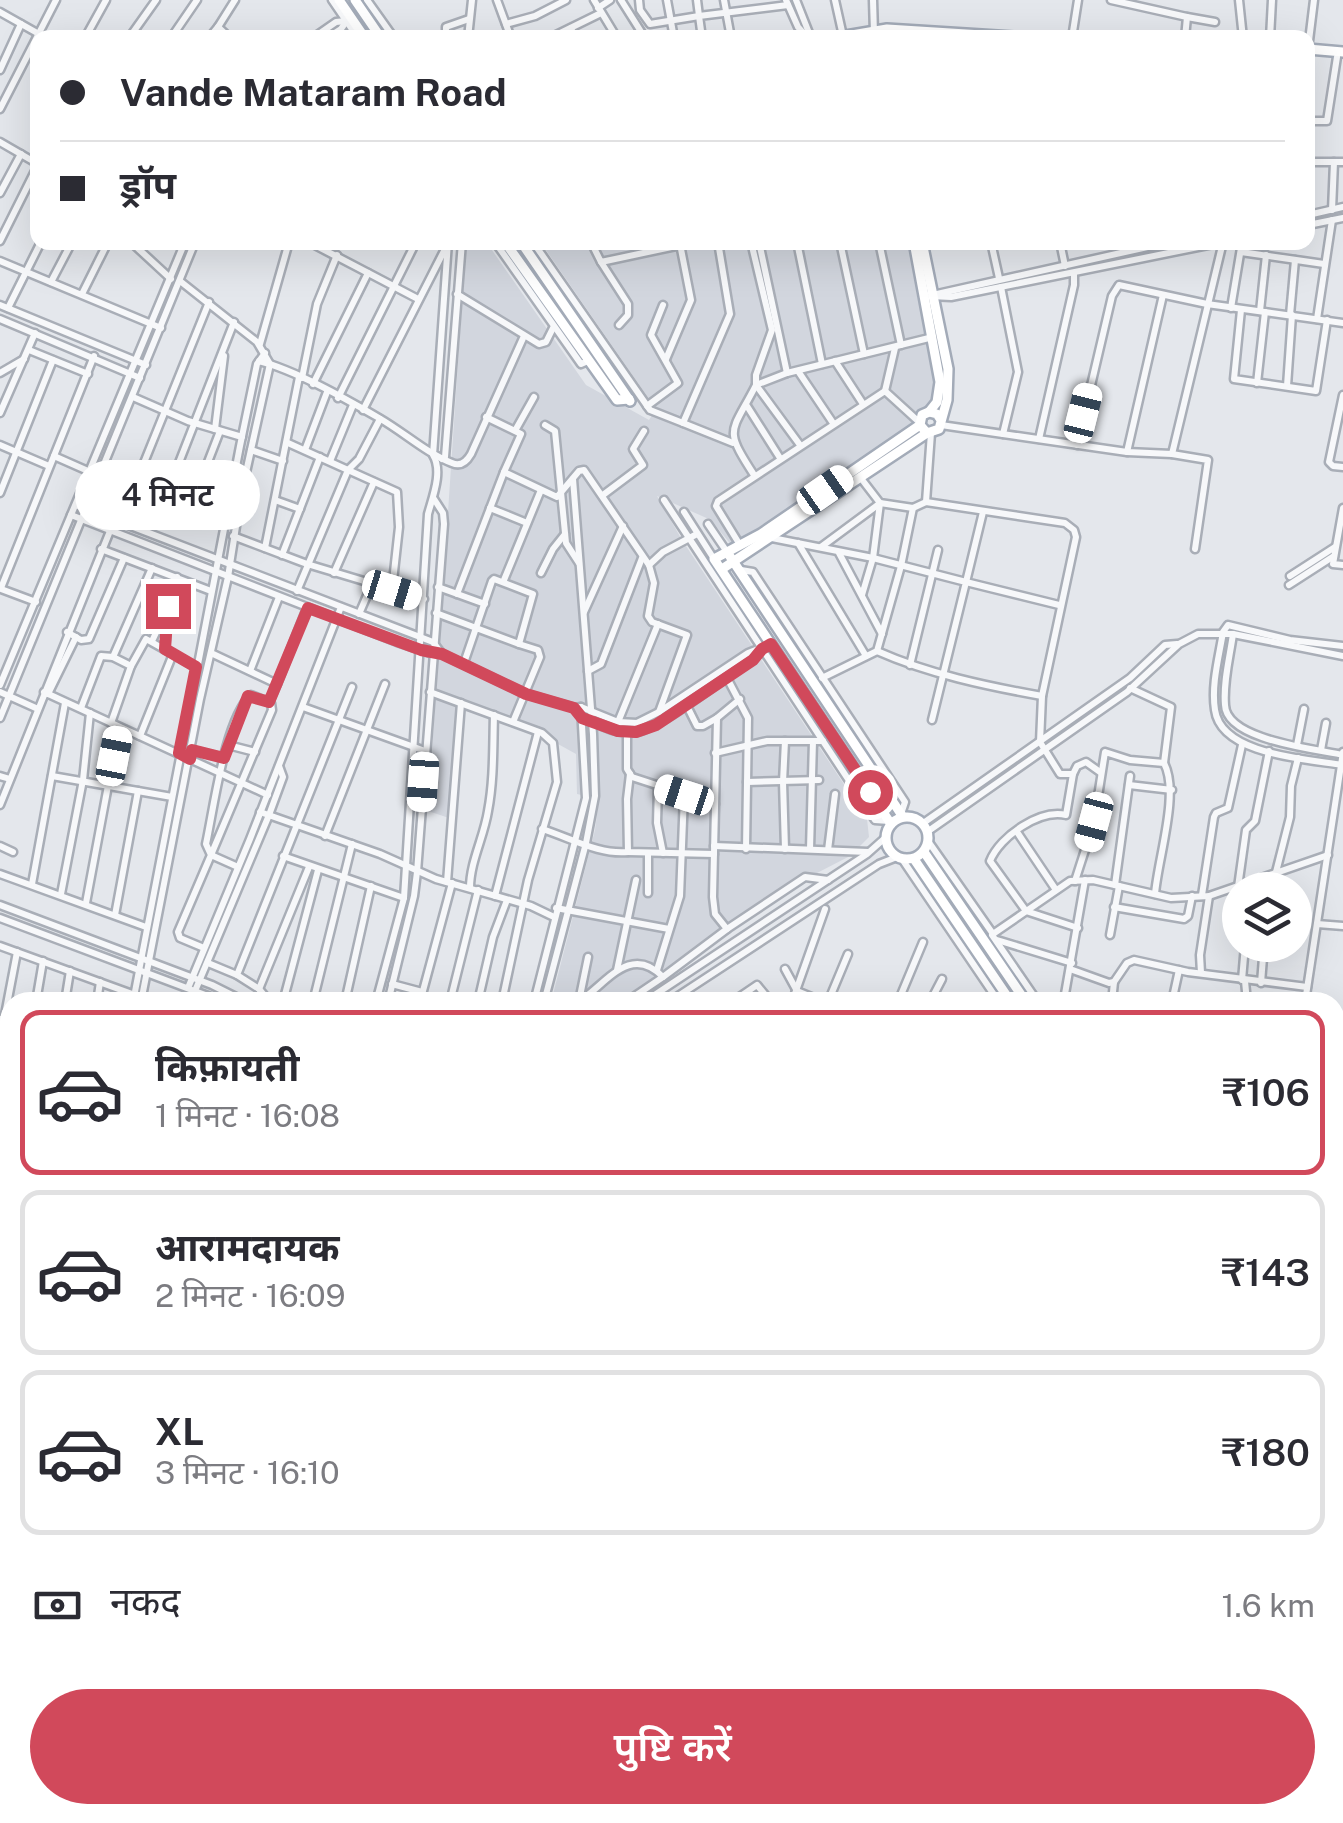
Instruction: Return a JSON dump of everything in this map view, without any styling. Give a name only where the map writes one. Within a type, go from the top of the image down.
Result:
[{"type":"main road","points":[[336,0],[356,30]]},
{"type":"main road","points":[[355,0],[376,30]]},
{"type":"main road","points":[[1315,52],[1341,55]]},
{"type":"main road","points":[[511,250],[617,400],[634,400]]},
{"type":"main road","points":[[527,250],[634,400]]},
{"type":"main road","points":[[916,250],[950,384],[941,422]]},
{"type":"main road","points":[[923,250],[940,382],[937,402],[922,415],[924,428]]},
{"type":"main road","points":[[929,412],[941,422]]},
{"type":"main road","points":[[941,422],[924,428],[714,559],[766,646],[890,822],[888,849],[904,858],[1004,992]]},
{"type":"main road","points":[[722,570],[737,566],[924,428]]},
{"type":"main road","points":[[727,552],[818,681],[902,816],[926,832],[924,852],[992,938],[1021,992]]},
{"type":"main road","points":[[890,822],[902,816]]},
{"type":"main road","points":[[904,858],[924,852]]},
{"type":"street","points":[[41,30],[56,0]]},
{"type":"street","points":[[135,30],[156,0]]},
{"type":"street","points":[[176,30],[196,0]]},
{"type":"street","points":[[216,30],[235,0]]},
{"type":"street","points":[[367,0],[388,30]]},
{"type":"street","points":[[469,30],[472,0]]},
{"type":"street","points":[[497,0],[509,30]]},
{"type":"street","points":[[506,24],[566,0]]},
{"type":"street","points":[[567,30],[610,0]]},
{"type":"street","points":[[621,0],[638,30]]},
{"type":"street","points":[[638,0],[650,24],[787,2],[801,30]]},
{"type":"street","points":[[668,0],[672,30]]},
{"type":"street","points":[[697,0],[701,30]]},
{"type":"street","points":[[724,0],[729,30]]},
{"type":"street","points":[[796,0],[807,30]]},
{"type":"street","points":[[835,0],[838,30]]},
{"type":"street","points":[[873,0],[875,30]]},
{"type":"street","points":[[1073,30],[1078,0]]},
{"type":"street","points":[[1111,0],[1215,22]]},
{"type":"street","points":[[1239,0],[1242,30]]},
{"type":"street","points":[[1310,30],[1314,0]]},
{"type":"street","points":[[91,30],[103,1]]},
{"type":"street","points":[[1270,1],[1270,30]]},
{"type":"street","points":[[597,7],[612,30]]},
{"type":"street","points":[[0,12],[32,30]]},
{"type":"street","points":[[1186,30],[1187,17]]},
{"type":"street","points":[[324,30],[348,19]]},
{"type":"street","points":[[339,30],[348,19]]},
{"type":"street","points":[[446,30],[470,19]]},
{"type":"street","points":[[0,70],[22,24]]},
{"type":"street","points":[[218,27],[221,30]]},
{"type":"street","points":[[0,109],[30,51]]},
{"type":"street","points":[[1315,121],[1328,121],[1341,55]]},
{"type":"street","points":[[0,142],[30,159]]},
{"type":"street","points":[[0,193],[21,154]]},
{"type":"street","points":[[1315,162],[1343,162]]},
{"type":"street","points":[[1332,210],[1334,162]]},
{"type":"street","points":[[0,241],[30,180]]},
{"type":"street","points":[[1315,213],[1343,207]]},
{"type":"street","points":[[1315,224],[1343,218]]},
{"type":"street","points":[[1241,310],[1234,378],[1317,390],[1324,264],[1332,220]]},
{"type":"street","points":[[36,250],[4,306],[146,365]]},
{"type":"street","points":[[52,282],[68,250]]},
{"type":"street","points":[[82,294],[104,250]]},
{"type":"street","points":[[146,250],[170,278]]},
{"type":"street","points":[[0,718],[2,686],[182,250]]},
{"type":"street","points":[[2,686],[12,685],[192,250]]},
{"type":"street","points":[[137,992],[242,437],[287,250]]},
{"type":"street","points":[[331,250],[418,299]]},
{"type":"street","points":[[338,398],[412,250]]},
{"type":"street","points":[[363,410],[445,250]]},
{"type":"street","points":[[438,458],[448,250]]},
{"type":"street","points":[[379,992],[404,898],[428,514],[434,498],[461,250]]},
{"type":"street","points":[[500,250],[581,364],[588,361]]},
{"type":"street","points":[[538,250],[634,400],[654,412],[733,442]]},
{"type":"street","points":[[596,250],[628,304],[628,315],[620,325]]},
{"type":"street","points":[[629,250],[630,254]]},
{"type":"street","points":[[601,262],[645,250]]},
{"type":"street","points":[[666,359],[690,307],[681,250]]},
{"type":"street","points":[[683,423],[730,314],[719,250]]},
{"type":"street","points":[[753,250],[772,330],[756,385],[732,433],[733,442],[754,475]]},
{"type":"street","points":[[761,250],[787,373]]},
{"type":"street","points":[[800,250],[822,364]]},
{"type":"street","points":[[842,250],[864,354]]},
{"type":"street","points":[[740,545],[716,506],[718,501],[885,390],[898,347],[880,250]]},
{"type":"street","points":[[993,250],[1018,372],[1003,434]]},
{"type":"street","points":[[1039,439],[1074,285],[1061,250]]},
{"type":"street","points":[[928,296],[950,297],[1120,250]]},
{"type":"street","points":[[1000,282],[1070,273],[1184,250]]},
{"type":"street","points":[[1172,454],[1222,250]]},
{"type":"street","points":[[1231,308],[1242,252],[1324,264]]},
{"type":"street","points":[[265,548],[317,304],[337,255]]},
{"type":"street","points":[[1257,383],[1266,256]]},
{"type":"street","points":[[1286,386],[1295,260]]},
{"type":"street","points":[[0,261],[161,328]]},
{"type":"street","points":[[313,384],[368,273]]},
{"type":"street","points":[[139,992],[148,972],[228,577],[232,536],[270,364],[262,349],[234,322],[180,281]]},
{"type":"street","points":[[1077,445],[1116,287],[1134,287],[1241,310],[1343,323]]},
{"type":"street","points":[[457,294],[542,344],[554,327]]},
{"type":"street","points":[[1126,452],[1163,295]]},
{"type":"street","points":[[133,490],[208,302]]},
{"type":"street","points":[[647,406],[678,382],[651,335],[663,305]]},
{"type":"street","points":[[0,318],[140,378]]},
{"type":"street","points":[[164,501],[234,322]]},
{"type":"street","points":[[1,407],[35,332]]},
{"type":"street","points":[[258,361],[313,384],[380,419],[438,458],[458,464],[468,459],[524,336]]},
{"type":"street","points":[[756,385],[787,373],[933,338]]},
{"type":"street","points":[[189,511],[217,430],[225,348]]},
{"type":"street","points":[[28,350],[88,374]]},
{"type":"street","points":[[36,602],[0,588],[94,356]]},
{"type":"street","points":[[0,373],[24,360]]},
{"type":"street","points":[[0,493],[53,360]]},
{"type":"street","points":[[835,361],[863,404]]},
{"type":"street","points":[[798,372],[833,423]]},
{"type":"street","points":[[756,385],[800,446]]},
{"type":"street","points":[[885,390],[924,428],[926,502]]},
{"type":"street","points":[[305,450],[326,392]]},
{"type":"street","points":[[1343,395],[1330,462],[1343,467]]},
{"type":"street","points":[[133,397],[242,437]]},
{"type":"street","points":[[516,430],[534,397]]},
{"type":"street","points":[[746,404],[780,458]]},
{"type":"street","points":[[330,461],[352,406]]},
{"type":"street","points":[[456,594],[520,437],[516,430],[486,417]]},
{"type":"street","points":[[297,591],[348,470],[359,459],[380,419]]},
{"type":"street","points":[[941,422],[1126,452],[1208,460],[1195,549]]},
{"type":"street","points":[[545,425],[554,431],[568,550],[580,564]]},
{"type":"street","points":[[603,496],[642,465],[633,449],[644,431]]},
{"type":"street","points":[[288,442],[397,492],[400,500],[392,590]]},
{"type":"street","points":[[0,445],[49,466]]},
{"type":"street","points":[[252,450],[284,462]]},
{"type":"street","points":[[54,456],[88,471]]},
{"type":"street","points":[[282,555],[320,457]]},
{"type":"street","points":[[504,472],[551,496],[562,494],[584,470],[646,561],[654,583],[647,612],[652,622],[687,635],[659,712]]},
{"type":"street","points":[[101,477],[225,524]]},
{"type":"street","points":[[860,477],[880,503],[913,508],[926,502],[1066,523],[1074,530],[1076,537],[1042,696],[1040,742],[1060,774],[1073,774]]},
{"type":"street","points":[[546,992],[595,796],[582,708],[588,672],[573,479]]},
{"type":"street","points":[[334,573],[374,482]]},
{"type":"street","points":[[504,580],[541,490]]},
{"type":"street","points":[[390,992],[417,872],[444,524],[443,513],[434,498]]},
{"type":"street","points":[[276,500],[300,509]]},
{"type":"street","points":[[664,500],[714,559]]},
{"type":"street","points":[[820,548],[880,503]]},
{"type":"street","points":[[862,596],[873,558],[880,503]]},
{"type":"street","points":[[76,505],[433,642],[442,654]]},
{"type":"street","points":[[490,508],[527,523]]},
{"type":"street","points":[[877,651],[902,566],[913,508]]},
{"type":"street","points":[[1343,508],[1332,564],[1343,565]]},
{"type":"street","points":[[684,512],[693,535],[875,820],[890,822]]},
{"type":"street","points":[[932,720],[983,512]]},
{"type":"street","points":[[71,516],[337,620],[432,654],[442,654],[526,694],[618,722],[636,723],[659,712],[748,653],[766,646]]},
{"type":"street","points":[[708,524],[727,552]]},
{"type":"street","points":[[583,613],[623,526]]},
{"type":"street","points":[[46,693],[110,531]]},
{"type":"street","points":[[541,573],[565,534]]},
{"type":"street","points":[[588,672],[600,664],[646,561],[693,535]]},
{"type":"street","points":[[232,536],[306,564],[424,599]]},
{"type":"street","points":[[770,538],[873,558],[1060,604]]},
{"type":"street","points":[[798,543],[866,656]]},
{"type":"street","points":[[1289,580],[1337,545]]},
{"type":"street","points":[[102,550],[212,591]]},
{"type":"street","points":[[910,665],[938,550]]},
{"type":"street","points":[[839,552],[882,634]]},
{"type":"street","points":[[67,632],[89,639],[124,558]]},
{"type":"street","points":[[113,657],[152,568]]},
{"type":"street","points":[[152,641],[177,577]]},
{"type":"street","points":[[464,663],[492,581],[497,578],[534,594],[519,644]]},
{"type":"street","points":[[359,614],[372,584]]},
{"type":"street","points":[[438,588],[485,604]]},
{"type":"street","points":[[250,671],[279,597]]},
{"type":"street","points":[[165,649],[168,606]]},
{"type":"street","points":[[192,989],[204,948],[341,607]]},
{"type":"street","points":[[204,948],[178,934],[272,710],[269,702],[308,608]]},
{"type":"street","points":[[436,613],[540,653],[513,722]]},
{"type":"street","points":[[618,722],[658,624]]},
{"type":"street","points":[[1343,646],[1290,640],[1231,624],[1223,632],[1214,708],[1226,732],[1242,745],[1343,764]]},
{"type":"street","points":[[926,832],[1045,750],[1130,688],[1178,644],[1198,634],[1223,632],[1343,656]]},
{"type":"street","points":[[1233,634],[1224,707],[1230,721],[1252,734],[1343,754],[1307,992]]},
{"type":"street","points":[[0,805],[38,709],[76,637]]},
{"type":"street","points":[[86,903],[115,726],[131,666],[142,642],[152,641],[196,667]]},
{"type":"street","points":[[926,832],[1040,742],[1130,678],[1165,645],[1178,644]]},
{"type":"street","points":[[586,719],[604,728],[627,732],[656,725],[753,660],[766,646]]},
{"type":"street","points":[[818,681],[877,651],[942,674],[1042,696]]},
{"type":"street","points":[[212,652],[278,684]]},
{"type":"street","points":[[140,736],[173,654]]},
{"type":"street","points":[[81,708],[100,658],[113,657],[131,666]]},
{"type":"street","points":[[726,676],[748,718],[746,849]]},
{"type":"street","points":[[325,836],[385,684]]},
{"type":"street","points":[[2,686],[38,709]]},
{"type":"street","points":[[236,975],[352,687]]},
{"type":"street","points":[[1130,688],[1170,706],[1164,763],[1172,790],[1155,894]]},
{"type":"street","points":[[430,692],[538,732],[553,742],[557,782],[542,829],[504,992]]},
{"type":"street","points":[[46,693],[179,753],[224,758]]},
{"type":"street","points":[[238,867],[211,855],[206,844],[224,758],[248,696],[269,702]]},
{"type":"street","points":[[686,704],[697,726],[703,726],[740,699]]},
{"type":"street","points":[[32,884],[65,703]]},
{"type":"street","points":[[392,984],[422,992],[450,883],[461,703]]},
{"type":"street","points":[[302,706],[425,751]]},
{"type":"street","points":[[1297,746],[1304,709]]},
{"type":"street","points":[[61,894],[83,780],[90,713]]},
{"type":"street","points":[[452,992],[474,889],[470,875],[491,796],[494,715]]},
{"type":"street","points":[[717,718],[715,914],[727,929]]},
{"type":"street","points":[[536,992],[586,798],[586,719]]},
{"type":"street","points":[[1320,750],[1326,723]]},
{"type":"street","points":[[496,896],[538,732]]},
{"type":"street","points":[[627,732],[628,852]]},
{"type":"street","points":[[785,741],[785,848]]},
{"type":"street","points":[[810,849],[814,741]]},
{"type":"street","points":[[715,753],[748,744],[824,741]]},
{"type":"street","points":[[228,744],[255,752]]},
{"type":"street","points":[[1201,973],[1214,817],[1216,812],[1228,808],[1242,745]]},
{"type":"street","points":[[1240,872],[1246,830],[1255,821],[1269,751]]},
{"type":"street","points":[[1075,881],[1094,822],[1105,752],[1130,760],[1164,763]]},
{"type":"street","points":[[191,754],[220,773],[268,795]]},
{"type":"street","points":[[1275,872],[1290,817],[1291,786],[1298,758]]},
{"type":"street","points":[[1078,928],[1026,911],[990,861],[994,850],[1016,832],[1052,812],[1066,815],[1077,766],[1086,762],[1100,772]]},
{"type":"street","points":[[196,979],[208,963],[269,815],[283,777],[279,766]]},
{"type":"street","points":[[630,774],[714,804]]},
{"type":"street","points":[[0,776],[10,779]]},
{"type":"street","points":[[52,776],[172,797]]},
{"type":"street","points":[[747,782],[815,780]]},
{"type":"street","points":[[1110,935],[1130,780],[1172,790]]},
{"type":"street","points":[[658,786],[657,823],[664,853]]},
{"type":"street","points":[[115,914],[138,791]]},
{"type":"street","points":[[828,850],[835,794]]},
{"type":"street","points":[[660,974],[680,896],[684,795]]},
{"type":"street","points":[[260,812],[417,872],[507,900],[555,913],[566,911],[669,928]]},
{"type":"street","points":[[542,829],[606,854],[785,848],[870,852]]},
{"type":"street","points":[[926,832],[1031,992]]},
{"type":"street","points":[[1016,832],[1056,890]]},
{"type":"street","points":[[659,992],[886,838]]},
{"type":"street","points":[[315,992],[352,844]]},
{"type":"street","points":[[0,846],[13,852]]},
{"type":"street","points":[[648,853],[648,892]]},
{"type":"street","points":[[1284,872],[1328,855]]},
{"type":"street","points":[[283,856],[404,898]]},
{"type":"street","points":[[684,992],[879,864],[904,858],[992,992]]},
{"type":"street","points":[[259,988],[309,867]]},
{"type":"street","points":[[285,992],[318,870]]},
{"type":"street","points":[[0,874],[146,927]]},
{"type":"street","points":[[638,992],[805,877],[828,880]]},
{"type":"street","points":[[617,970],[636,880]]},
{"type":"street","points":[[1065,992],[1085,880]]},
{"type":"street","points":[[992,938],[1056,890],[1075,881],[1117,885],[1171,898],[1222,892]]},
{"type":"street","points":[[347,992],[371,886]]},
{"type":"street","points":[[1114,907],[1184,919],[1192,896]]},
{"type":"street","points":[[480,992],[493,937],[507,900]]},
{"type":"street","points":[[0,905],[224,992]]},
{"type":"street","points":[[798,991],[826,909]]},
{"type":"street","points":[[0,918],[199,992]]},
{"type":"street","points":[[1317,924],[1343,926]]},
{"type":"street","points":[[992,938],[1071,966],[1102,982],[1114,982]]},
{"type":"street","points":[[902,992],[923,942]]},
{"type":"street","points":[[0,946],[120,992]]},
{"type":"street","points":[[10,992],[17,952]]},
{"type":"street","points":[[831,992],[848,954]]},
{"type":"street","points":[[580,992],[588,957]]},
{"type":"street","points":[[1113,992],[1114,982],[1127,963],[1134,960],[1244,981],[1307,987]]},
{"type":"street","points":[[38,992],[43,962]]},
{"type":"street","points":[[1245,962],[1246,992]]},
{"type":"street","points":[[1261,983],[1263,962]]},
{"type":"street","points":[[208,963],[262,992]]},
{"type":"street","points":[[590,992],[617,970],[634,964],[660,974]]},
{"type":"street","points":[[784,969],[798,991]]},
{"type":"street","points":[[1174,992],[1179,970]]},
{"type":"street","points":[[67,992],[70,971]]},
{"type":"street","points":[[935,992],[942,979]]},
{"type":"street","points":[[98,992],[100,982]]},
{"type":"shaded area","points":[[466,250],[492,250],[586,385],[649,420],[656,409],[546,250],[910,250],[932,355],[935,389],[931,408],[732,546],[711,520],[657,496],[682,540],[867,819],[869,837],[850,856],[817,873],[806,874],[633,992],[554,992],[595,830],[599,799],[577,794],[576,754],[457,706],[449,818],[428,811]]},
{"type":"route","points":[[168,606],[165,649],[196,667],[179,753],[190,759],[192,750],[224,758],[248,696],[269,702],[308,608],[432,654],[442,654],[526,694],[574,708],[582,718],[604,728],[627,732],[656,725],[771,644],[870,792]]}]
